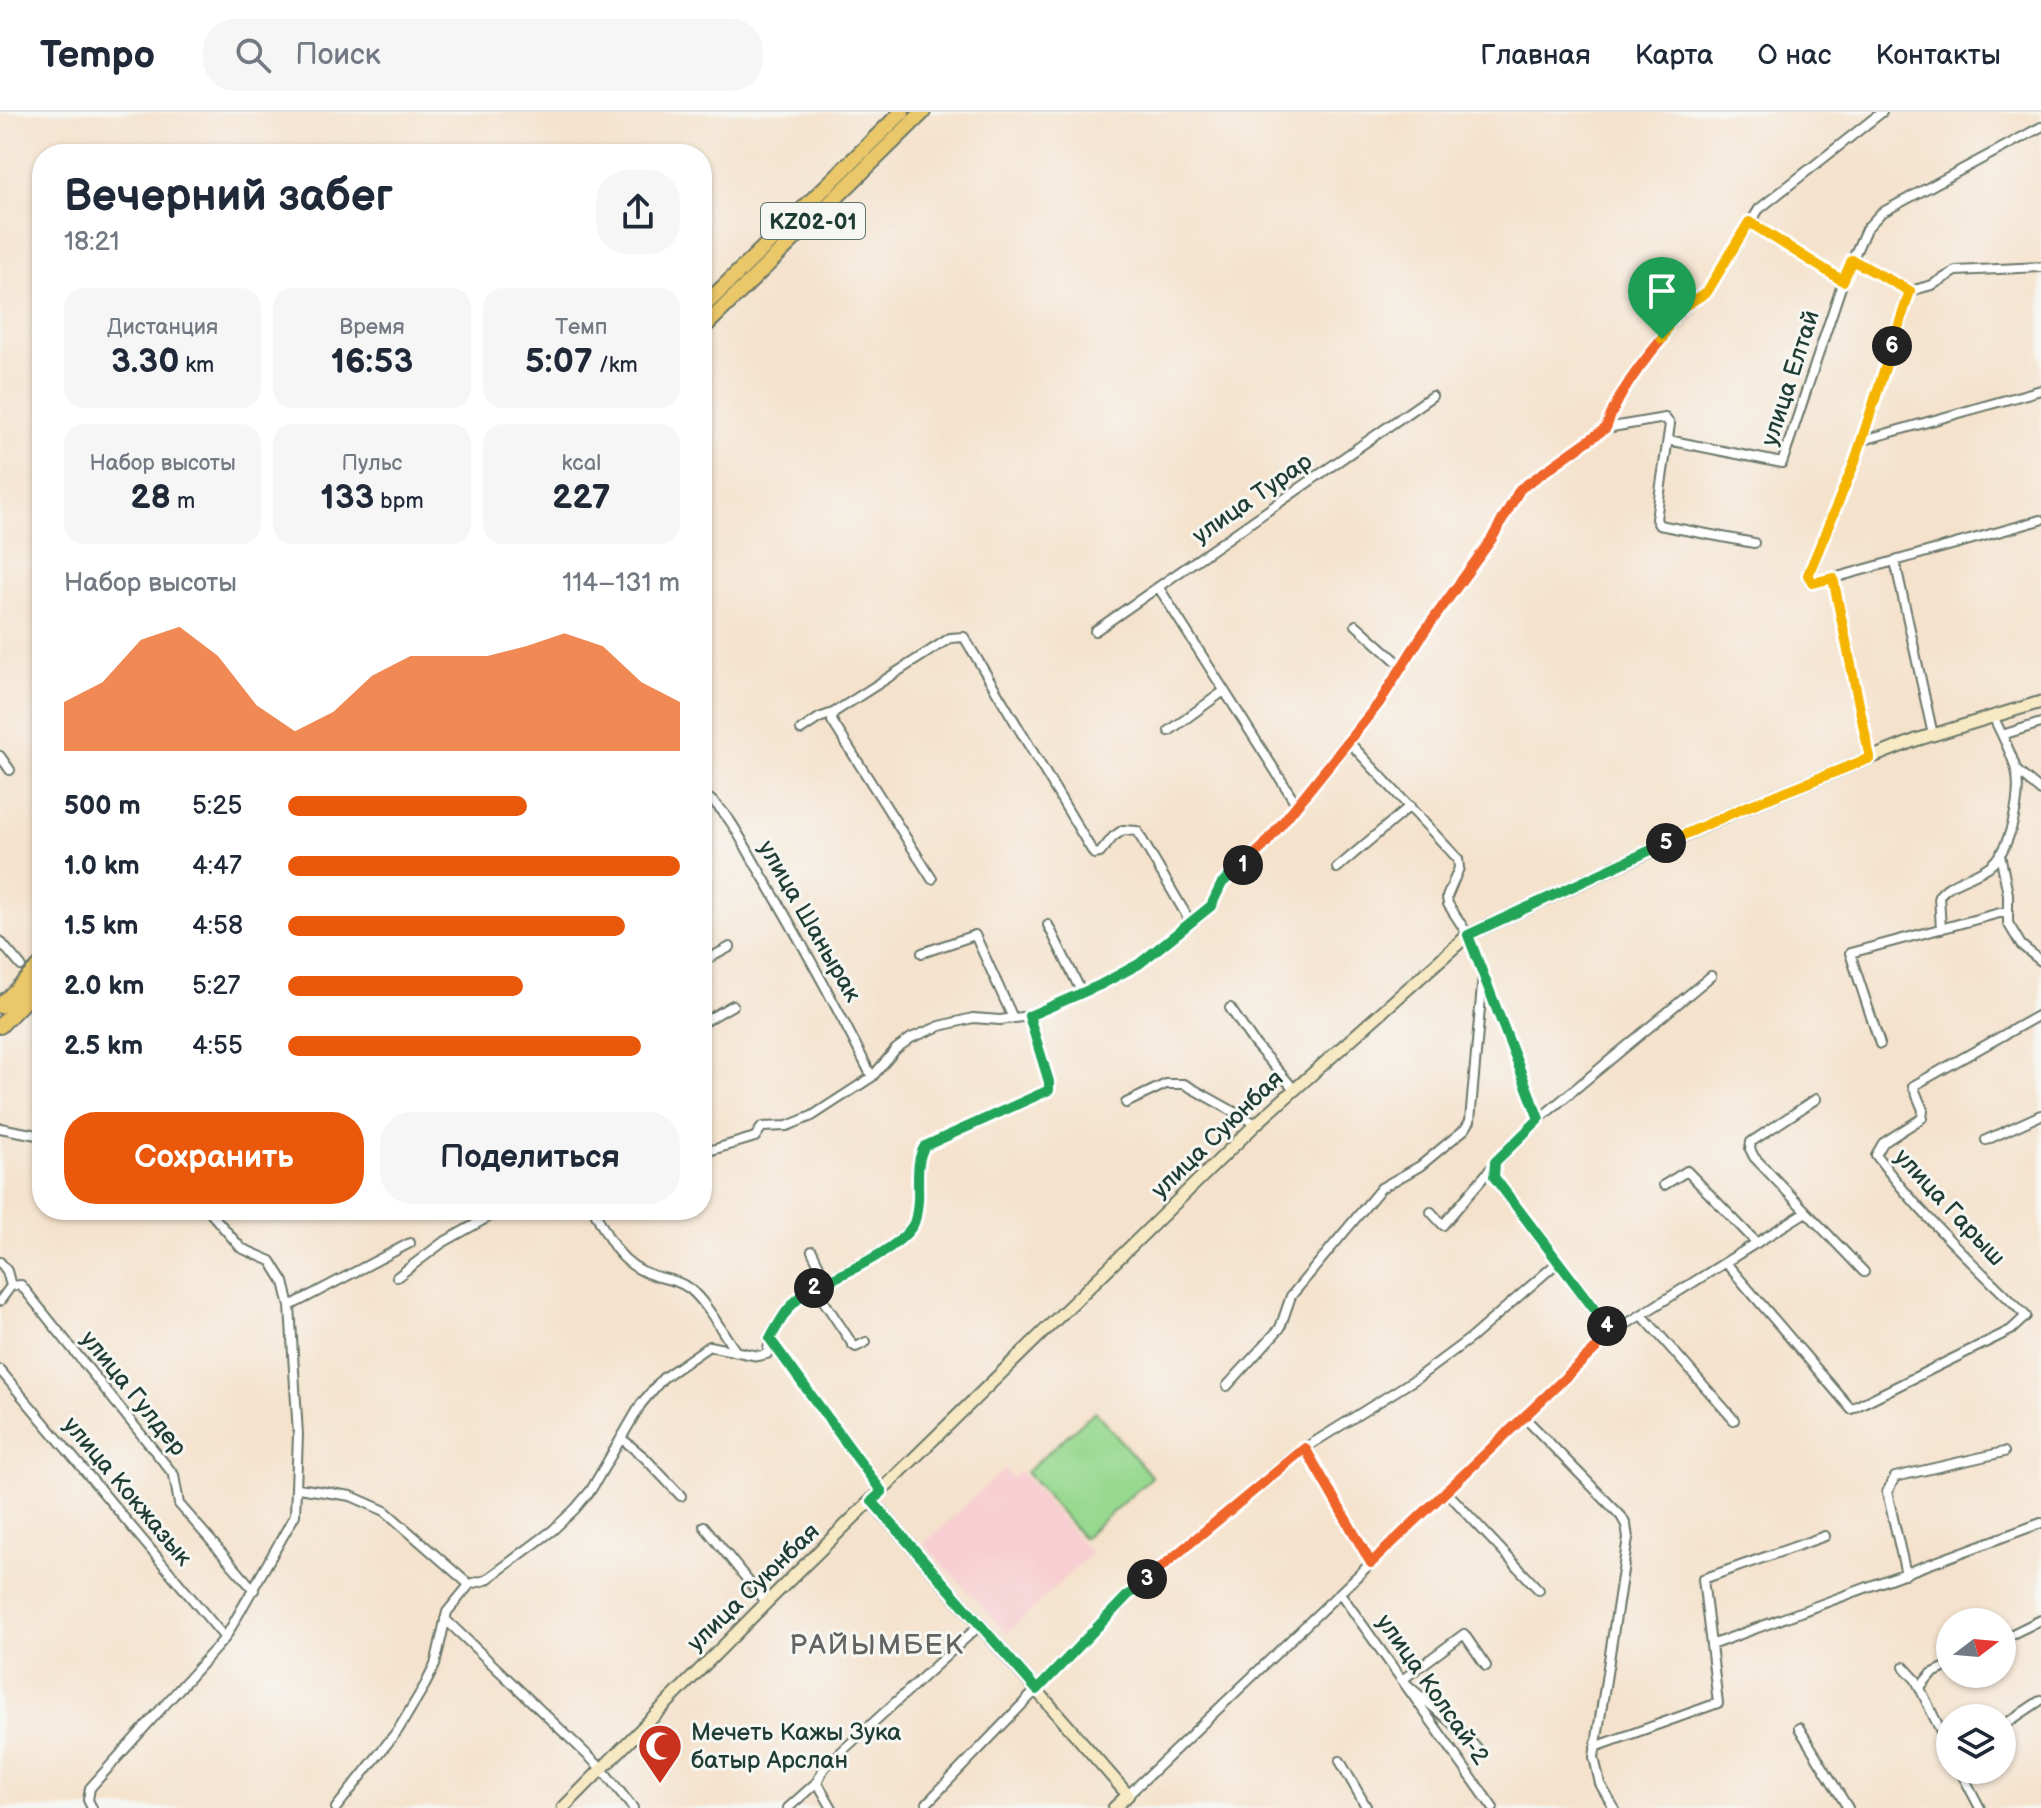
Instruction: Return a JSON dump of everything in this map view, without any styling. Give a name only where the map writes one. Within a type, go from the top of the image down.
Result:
[{"type":"highway","name":"KZ02-01","points":[[712,298],[902,112]]},
{"type":"highway","name":"KZ02-01","points":[[712,319],[923,112]]},
{"type":"highway","points":[[0,1006],[32,974]]},
{"type":"highway","points":[[0,1026],[32,993]]},
{"type":"main road","name":"улица Суюнбая","points":[[563,1808],[766,1603],[1256,1124],[1468,935],[1741,809],[1933,735],[2041,702]]},
{"type":"main road","points":[[872,1501],[1128,1795],[1114,1808]]},
{"type":"street","points":[[1606,428],[1611,413],[1644,360],[1662,339],[1672,317],[1707,292],[1759,209],[1882,112]]},
{"type":"street","name":"улица Елтай","points":[[1668,440],[1782,463],[1843,281],[1866,229],[1881,213],[2041,127]]},
{"type":"street","points":[[1749,222],[1843,281]]},
{"type":"street","points":[[1852,260],[1910,291],[1932,285],[1956,271],[2041,267]]},
{"type":"street","points":[[1910,291],[1854,464],[1809,571],[1811,582],[2041,520]]},
{"type":"street","points":[[1860,441],[2041,390]]},
{"type":"street","name":"улица Турар","points":[[1095,631],[1432,396]]},
{"type":"street","points":[[712,1150],[755,1137],[762,1127],[787,1126],[812,1116],[872,1077],[896,1049],[911,1038],[973,1018],[1029,1016],[1082,993],[1139,964],[1191,923],[1211,906],[1222,883],[1263,847],[1379,703],[1491,540],[1520,489],[1606,428],[1665,418],[1670,424],[1656,522],[1754,543]]},
{"type":"street","points":[[1895,561],[1933,735]]},
{"type":"street","points":[[1833,578],[1870,758]]},
{"type":"street","points":[[1159,588],[1297,805]]},
{"type":"street","points":[[1356,625],[1402,666]]},
{"type":"street","points":[[801,730],[950,638],[964,637],[1094,854],[1100,853],[1123,830],[1137,831],[1191,923]]},
{"type":"street","points":[[1169,731],[1224,691]]},
{"type":"street","points":[[833,713],[832,721],[932,879]]},
{"type":"street","points":[[1941,929],[1939,896],[1944,890],[1990,866],[2000,854],[2013,822],[2016,770],[1993,716]]},
{"type":"street","points":[[2002,735],[2041,723]]},
{"type":"street","points":[[1348,741],[1458,859],[1459,868],[1447,897],[1448,904],[1468,935],[1539,1119]]},
{"type":"street","points":[[0,756],[10,770]]},
{"type":"street","points":[[2016,770],[2041,791]]},
{"type":"street","name":"улица Шанырак","points":[[712,802],[722,810],[817,968],[872,1077]]},
{"type":"street","points":[[1337,868],[1410,806]]},
{"type":"street","points":[[2000,854],[2008,894],[2008,923],[2021,945],[2041,961]]},
{"type":"street","points":[[1880,1044],[1850,953],[2007,911]]},
{"type":"street","points":[[1048,925],[1082,993]]},
{"type":"street","points":[[922,953],[975,935],[1013,1018]]},
{"type":"street","points":[[0,941],[21,966]]},
{"type":"street","points":[[712,957],[730,947]]},
{"type":"street","points":[[1,961],[13,956]]},
{"type":"street","points":[[1227,1386],[1280,1328],[1291,1296],[1381,1188],[1420,1166],[1465,1129],[1470,1121],[1483,975]]},
{"type":"street","points":[[1431,1212],[1443,1225],[1493,1166],[1539,1119],[1711,976]]},
{"type":"street","points":[[712,1017],[733,1005]]},
{"type":"street","points":[[1230,1008],[1254,1043],[1294,1089]]},
{"type":"street","name":"улица Гарыш","points":[[1726,1263],[1851,1409],[2011,1330],[2026,1316],[1942,1232],[1892,1178],[1876,1155],[1883,1143],[1922,1118],[1923,1110],[1913,1086],[2041,1014]]},
{"type":"street","points":[[336,1808],[398,1730],[425,1685],[435,1665],[445,1619],[453,1603],[470,1584],[486,1580],[553,1530],[575,1509],[591,1490],[641,1404],[673,1370],[709,1346],[762,1356],[767,1354],[770,1339],[786,1309],[802,1295],[864,1264],[907,1232],[915,1222],[920,1158],[925,1146],[1049,1090],[1029,1016]]},
{"type":"street","points":[[1126,1103],[1166,1084],[1184,1084],[1256,1124]]},
{"type":"street","points":[[1816,1099],[1751,1142],[1750,1149],[1754,1157],[1864,1272]]},
{"type":"street","points":[[1986,1140],[2041,1115]]},
{"type":"street","points":[[0,1128],[32,1134]]},
{"type":"street","points":[[1493,1166],[1497,1182],[1612,1333]]},
{"type":"street","points":[[1664,1185],[1687,1171],[1757,1243]]},
{"type":"street","points":[[1128,1795],[1612,1333],[1806,1212]]},
{"type":"street","points":[[92,1808],[88,1800],[90,1788],[225,1638],[290,1529],[295,1515],[298,1435],[290,1306],[284,1282],[271,1261],[241,1248],[217,1220]]},
{"type":"street","points":[[397,1277],[442,1243],[483,1220]]},
{"type":"street","points":[[599,1220],[610,1243],[622,1258],[643,1272],[680,1282],[692,1290],[735,1350]]},
{"type":"street","points":[[290,1306],[410,1243]]},
{"type":"street","points":[[812,1251],[827,1282]]},
{"type":"street","points":[[0,1262],[7,1271],[11,1286],[0,1301]]},
{"type":"street","points":[[927,1803],[1127,1596],[1305,1448],[1417,1378],[1472,1337],[1557,1263]]},
{"type":"street","name":"улица Гулдер","points":[[11,1286],[21,1285],[174,1475],[179,1504],[254,1590]]},
{"type":"street","points":[[815,1288],[853,1345],[866,1342]]},
{"type":"street","points":[[1642,1315],[1734,1420]]},
{"type":"street","points":[[770,1339],[882,1492]]},
{"type":"street","name":"улица Кокжазык","points":[[0,1370],[225,1638]]},
{"type":"street","points":[[1524,1417],[1621,1516],[1626,1525],[1628,1538],[1594,1757],[1600,1784],[1614,1808]]},
{"type":"street","points":[[621,1438],[681,1496]]},
{"type":"street","points":[[1305,1448],[1371,1563]]},
{"type":"street","points":[[1906,1574],[1887,1492],[1895,1477],[2004,1452]]},
{"type":"street","points":[[298,1488],[351,1496],[385,1511],[470,1584]]},
{"type":"street","points":[[1446,1491],[1539,1590]]},
{"type":"street","points":[[1711,1645],[2041,1523]]},
{"type":"street","points":[[704,1526],[766,1603]]},
{"type":"street","points":[[1595,1747],[1718,1703],[1703,1579],[1825,1536]]},
{"type":"street","name":"улица Колсай-2","points":[[1340,1593],[1493,1808]]},
{"type":"street","points":[[445,1619],[602,1769],[633,1808]]},
{"type":"street","points":[[2016,1632],[2041,1620]]},
{"type":"street","points":[[788,1808],[817,1782],[824,1768],[980,1625]]},
{"type":"street","points":[[1480,1752],[1463,1733],[1402,1680],[1464,1634],[1486,1666]]},
{"type":"street","points":[[1904,1667],[1920,1687],[1936,1721]]},
{"type":"street","points":[[1920,1687],[1936,1672]]},
{"type":"street","points":[[2016,1717],[2041,1700]]},
{"type":"street","points":[[1799,1728],[1848,1808]]},
{"type":"street","points":[[1340,1761],[1367,1808]]},
{"type":"street","points":[[817,1782],[832,1808]]},
{"type":"street","points":[[1967,1784],[1980,1808]]},
{"type":"shaded area","points":[[1004,1469],[1013,1478],[1020,1471],[1091,1553],[1007,1634],[924,1544]]},
{"type":"green space","points":[[1095,1411],[1152,1477],[1083,1538],[1026,1472]]},
{"type":"place","name":"Мечеть Кажы Зука батыр Арслан","points":[[660,1785]]},
{"type":"district","name":"РАЙЫМБЕК","points":[[877,1644]]},
{"type":"route","points":[[1749,222],[1843,281],[1852,260],[1910,291],[1854,464],[1808,575],[1813,583],[1833,578],[1870,758],[1741,809],[1468,935],[1539,1119],[1495,1162],[1494,1177],[1612,1333],[1371,1563],[1305,1448],[1127,1596],[1037,1690],[872,1501],[882,1492],[770,1339],[786,1309],[802,1295],[864,1264],[907,1232],[915,1222],[920,1158],[925,1146],[1049,1090],[1029,1016],[1139,964],[1211,906],[1222,883],[1263,847],[1379,703],[1424,632],[1491,540],[1520,489],[1606,428],[1611,413],[1644,360],[1662,339],[1678,310],[1707,292],[1749,222]]}]
